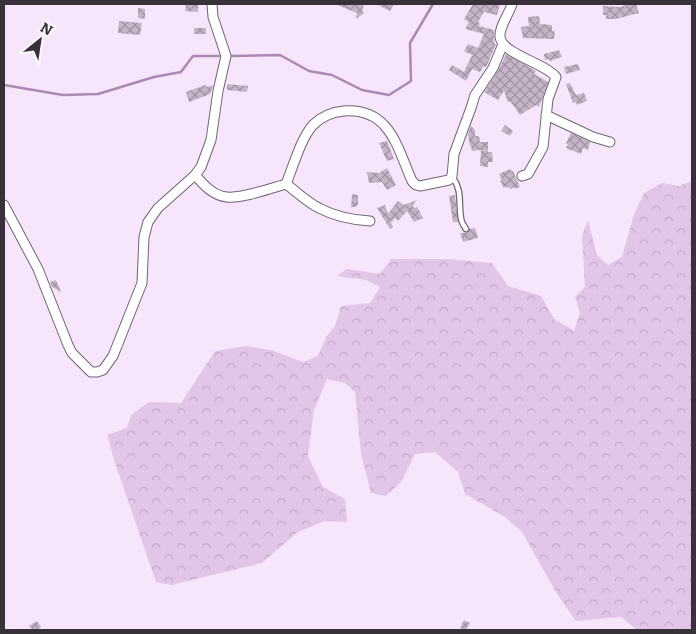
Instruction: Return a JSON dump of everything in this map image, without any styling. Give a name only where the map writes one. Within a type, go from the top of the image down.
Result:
[{"type":"street","points":[[4,205],[38,269],[72,353],[91,372],[103,370],[113,356],[142,283],[144,237],[148,222],[158,208],[195,175],[201,166],[211,140],[218,91],[226,56],[213,17],[212,4]]},
{"type":"street","points":[[512,4],[500,36],[503,44],[519,56],[544,67],[556,77],[548,99],[543,147],[528,174],[522,176]]},
{"type":"street","points":[[286,184],[312,126],[322,117],[333,112],[352,111],[376,117],[384,124],[392,136],[416,185],[435,184],[449,180],[452,176],[454,154],[472,108],[475,95],[493,68],[503,44]]},
{"type":"street","points":[[546,116],[593,137],[610,142]]},
{"type":"street","points":[[195,175],[208,189],[228,198],[286,184]]},
{"type":"street","points":[[286,184],[313,204],[327,211],[357,220],[370,221]]},
{"type":"lane","points":[[452,176],[458,185],[461,220],[466,229]]},
{"type":"green space","points":[[692,181],[692,630],[637,630],[621,617],[576,621],[557,594],[522,532],[505,517],[465,494],[458,472],[435,452],[415,454],[401,482],[386,496],[371,493],[361,454],[355,392],[345,383],[327,379],[314,410],[308,456],[323,487],[345,499],[347,522],[325,521],[298,532],[262,563],[171,585],[156,582],[107,435],[127,428],[131,415],[149,402],[181,403],[215,351],[247,346],[271,350],[303,362],[318,356],[326,337],[335,326],[341,306],[370,303],[380,287],[366,280],[337,276],[347,269],[380,274],[391,259],[447,259],[492,263],[508,286],[541,296],[554,319],[574,331],[580,313],[575,297],[585,287],[582,235],[588,220],[597,255],[608,265],[622,257],[633,217],[644,193],[662,183],[679,186]]},
{"type":"building","points":[[186,4],[198,4],[198,12],[185,11]]},
{"type":"building","points":[[335,4],[364,4],[362,11],[364,13],[356,19],[357,13]]},
{"type":"building","points":[[376,4],[394,4],[390,11]]},
{"type":"building","points":[[473,4],[500,4],[497,15],[484,12],[478,22],[480,23],[479,26],[494,30],[494,44],[496,44],[486,67],[483,66],[480,72],[472,69],[466,81],[449,70],[452,65],[464,72],[472,55],[464,51],[468,44],[478,48],[484,34],[465,29],[469,22],[464,19]]},
{"type":"building","points":[[636,4],[639,13],[616,19],[606,19],[606,15],[603,15],[603,6],[620,7]]},
{"type":"building","points":[[138,8],[145,9],[145,19],[138,18]]},
{"type":"building","points":[[539,16],[540,24],[552,25],[552,31],[555,31],[554,39],[523,38],[521,27],[529,26],[528,17]]},
{"type":"building","points":[[119,21],[142,23],[140,35],[118,33]]},
{"type":"building","points":[[194,28],[206,28],[206,34],[194,34]]},
{"type":"building","points":[[559,50],[562,57],[550,61],[549,59],[545,60],[544,54]]},
{"type":"building","points":[[506,54],[536,71],[534,74],[548,82],[539,107],[536,105],[520,115],[510,101],[508,102],[504,91],[498,100],[484,92],[498,71]]},
{"type":"building","points":[[578,64],[580,70],[566,74],[564,67]]},
{"type":"building","points":[[570,83],[576,95],[584,93],[587,101],[577,105],[576,102],[573,103],[566,84]]},
{"type":"building","points":[[227,84],[248,86],[247,92],[227,90]]},
{"type":"building","points":[[205,85],[207,87],[213,85],[210,94],[189,102],[186,92]]},
{"type":"building","points":[[505,125],[513,131],[510,136],[501,131]]},
{"type":"building","points":[[471,126],[475,130],[475,136],[479,136],[480,142],[488,142],[488,152],[492,152],[493,162],[488,162],[488,167],[480,166],[481,150],[472,151],[468,134]]},
{"type":"building","points":[[571,133],[590,142],[588,150],[583,148],[581,154],[566,148],[568,144],[566,143]]},
{"type":"building","points":[[387,141],[394,159],[387,161],[379,143]]},
{"type":"building","points":[[387,168],[396,185],[387,190],[382,182],[369,183],[367,172],[379,173]]},
{"type":"building","points":[[510,169],[513,171],[520,187],[510,189],[506,186],[504,188],[500,181],[502,180],[499,174]]},
{"type":"building","points":[[352,194],[358,195],[358,205],[355,207],[351,207]]},
{"type":"building","points":[[455,195],[458,222],[453,222],[449,196]]},
{"type":"building","points":[[417,200],[413,205],[414,208],[417,207],[423,218],[414,222],[407,211],[398,221],[395,218],[392,222],[390,220],[393,227],[390,229],[377,208],[385,205],[388,214],[398,201],[404,205]]},
{"type":"building","points":[[475,228],[478,238],[463,242],[460,233],[467,233],[470,229]]},
{"type":"building","points":[[56,280],[61,292],[51,286],[50,282]]},
{"type":"building","points":[[464,620],[470,623],[466,630],[460,628]]},
{"type":"building","points":[[37,621],[41,627],[33,630],[29,626]]},
{"type":"waterway","points":[[232,56],[280,55],[309,71],[332,75],[362,90],[389,95],[411,81],[410,43],[433,4]]},
{"type":"waterway","points":[[4,85],[63,95],[98,94],[154,77],[181,72],[193,56],[219,56]]}]
